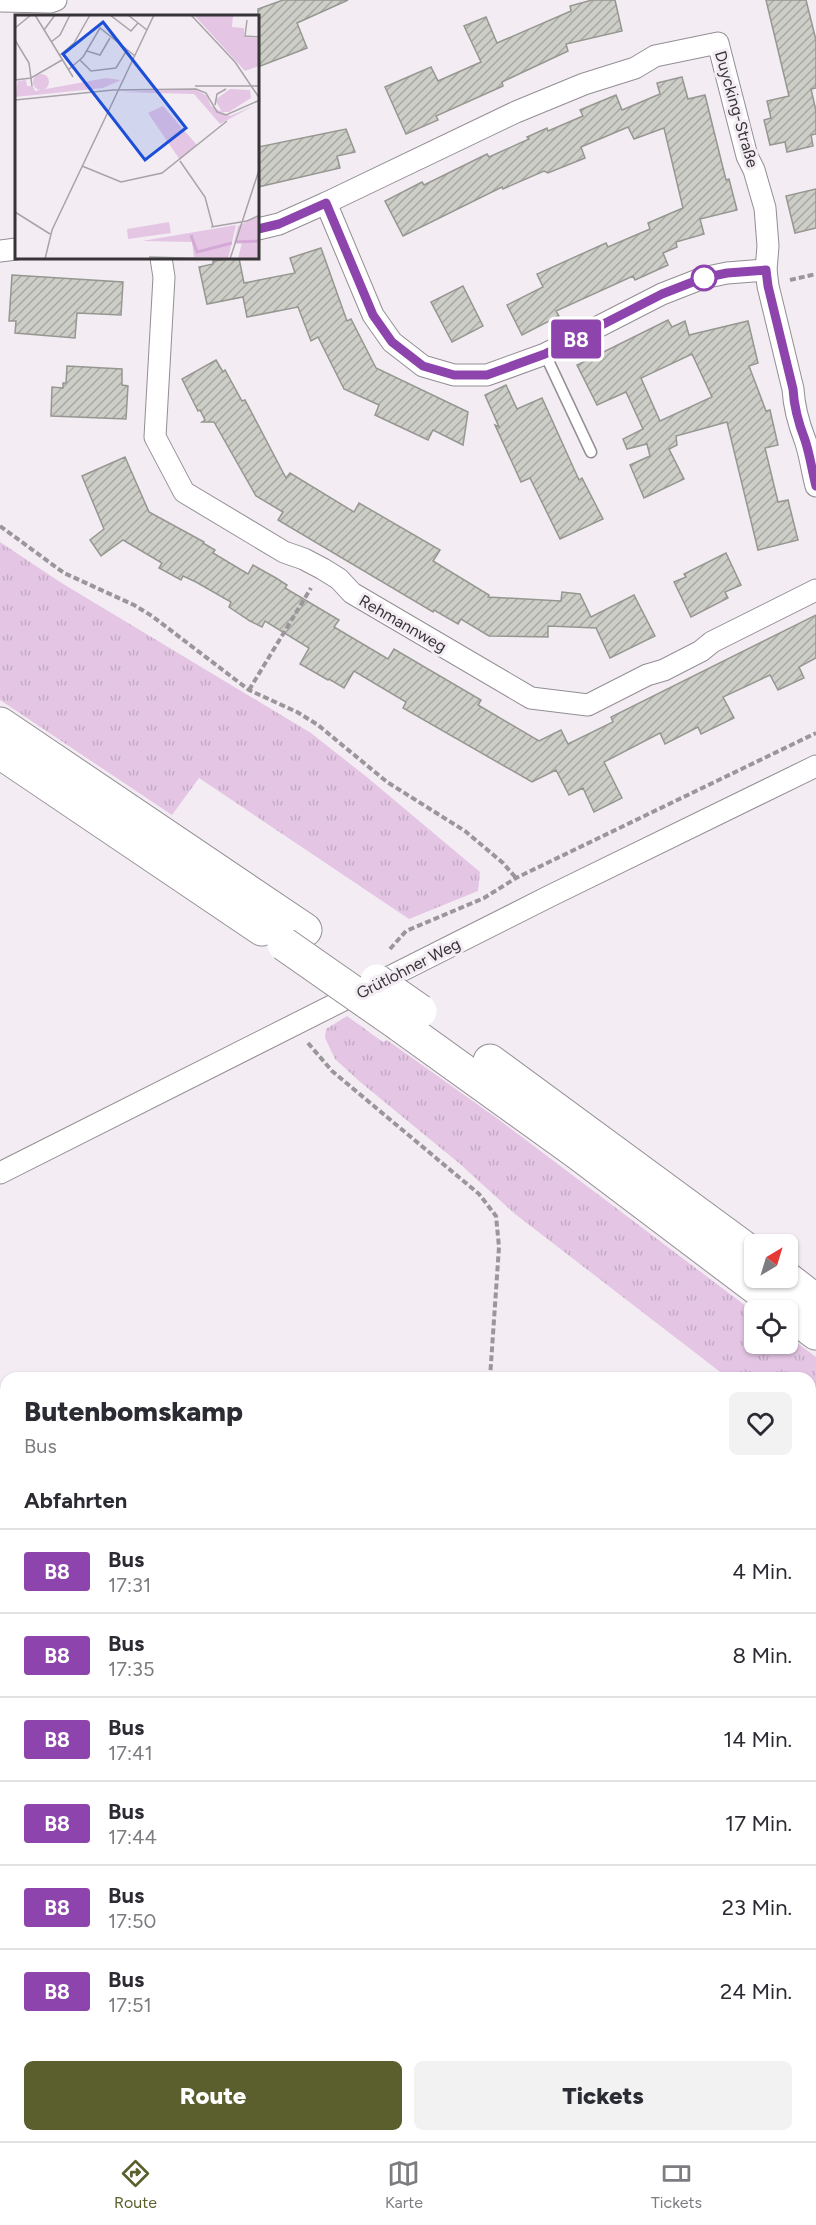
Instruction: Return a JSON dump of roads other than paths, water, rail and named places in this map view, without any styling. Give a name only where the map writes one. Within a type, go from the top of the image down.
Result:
[{"type":"highway","points":[[0,724],[410,1018],[598,1138],[744,1248]]},
{"type":"highway","points":[[0,752],[294,937]]},
{"type":"highway","points":[[410,1018],[569,1146],[816,1333]]},
{"type":"highway","points":[[798,1287],[816,1300]]},
{"type":"street","points":[[0,1],[50,2],[56,0]]},
{"type":"street","name":"Duycking-Straße","points":[[260,229],[279,224],[516,112],[584,84],[635,68],[655,57],[718,43],[747,156],[765,208],[768,286],[793,389],[799,428],[805,441],[816,486]]},
{"type":"street","points":[[326,203],[373,315],[392,342],[423,366],[454,375],[487,375],[545,354],[662,294],[703,278],[727,273],[766,270]]},
{"type":"street","points":[[0,251],[15,249]]},
{"type":"street","name":"Rehmannweg","points":[[160,260],[164,277],[154,437],[184,492],[284,552],[304,559],[339,579],[352,593],[531,698],[588,705],[647,675],[683,661],[712,642],[816,590]]},
{"type":"street","name":"Grütlohner Weg","points":[[0,1173],[816,766]]},
{"type":"lane","points":[[545,354],[591,452]]}]
